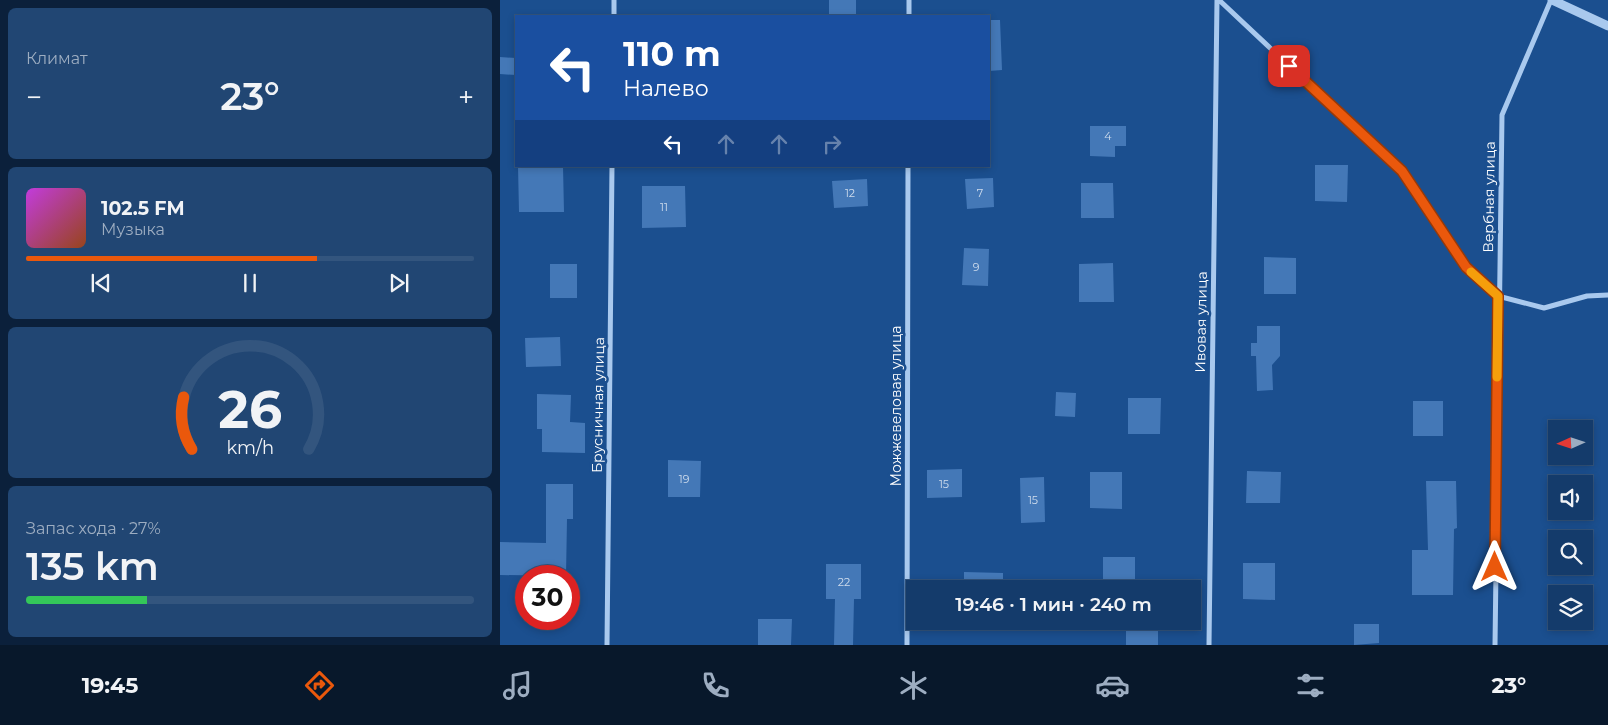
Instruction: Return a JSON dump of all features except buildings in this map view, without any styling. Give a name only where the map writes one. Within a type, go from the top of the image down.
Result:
[{"type":"street","points":[[614,0],[614,15]]},
{"type":"street","points":[[909,0],[909,15]]},
{"type":"street","points":[[1218,0],[1402,171],[1466,267],[1498,296],[1544,308],[1587,296],[1608,295]]},
{"type":"street","name":"Ивовая улица","points":[[1209,645],[1218,0]]},
{"type":"street","points":[[1551,0],[1608,26]]},
{"type":"street","name":"Вербная улица","points":[[1495,645],[1498,296],[1502,115],[1551,0]]},
{"type":"street","name":"Брусничная улица","points":[[607,645],[612,167]]},
{"type":"street","name":"Можжевеловая улица","points":[[907,645],[908,167]]},
{"type":"slow traffic","points":[[1471,272],[1498,296],[1497,377]]},
{"type":"route","points":[[1289,66],[1402,171],[1466,267],[1498,296],[1495,567]]}]
